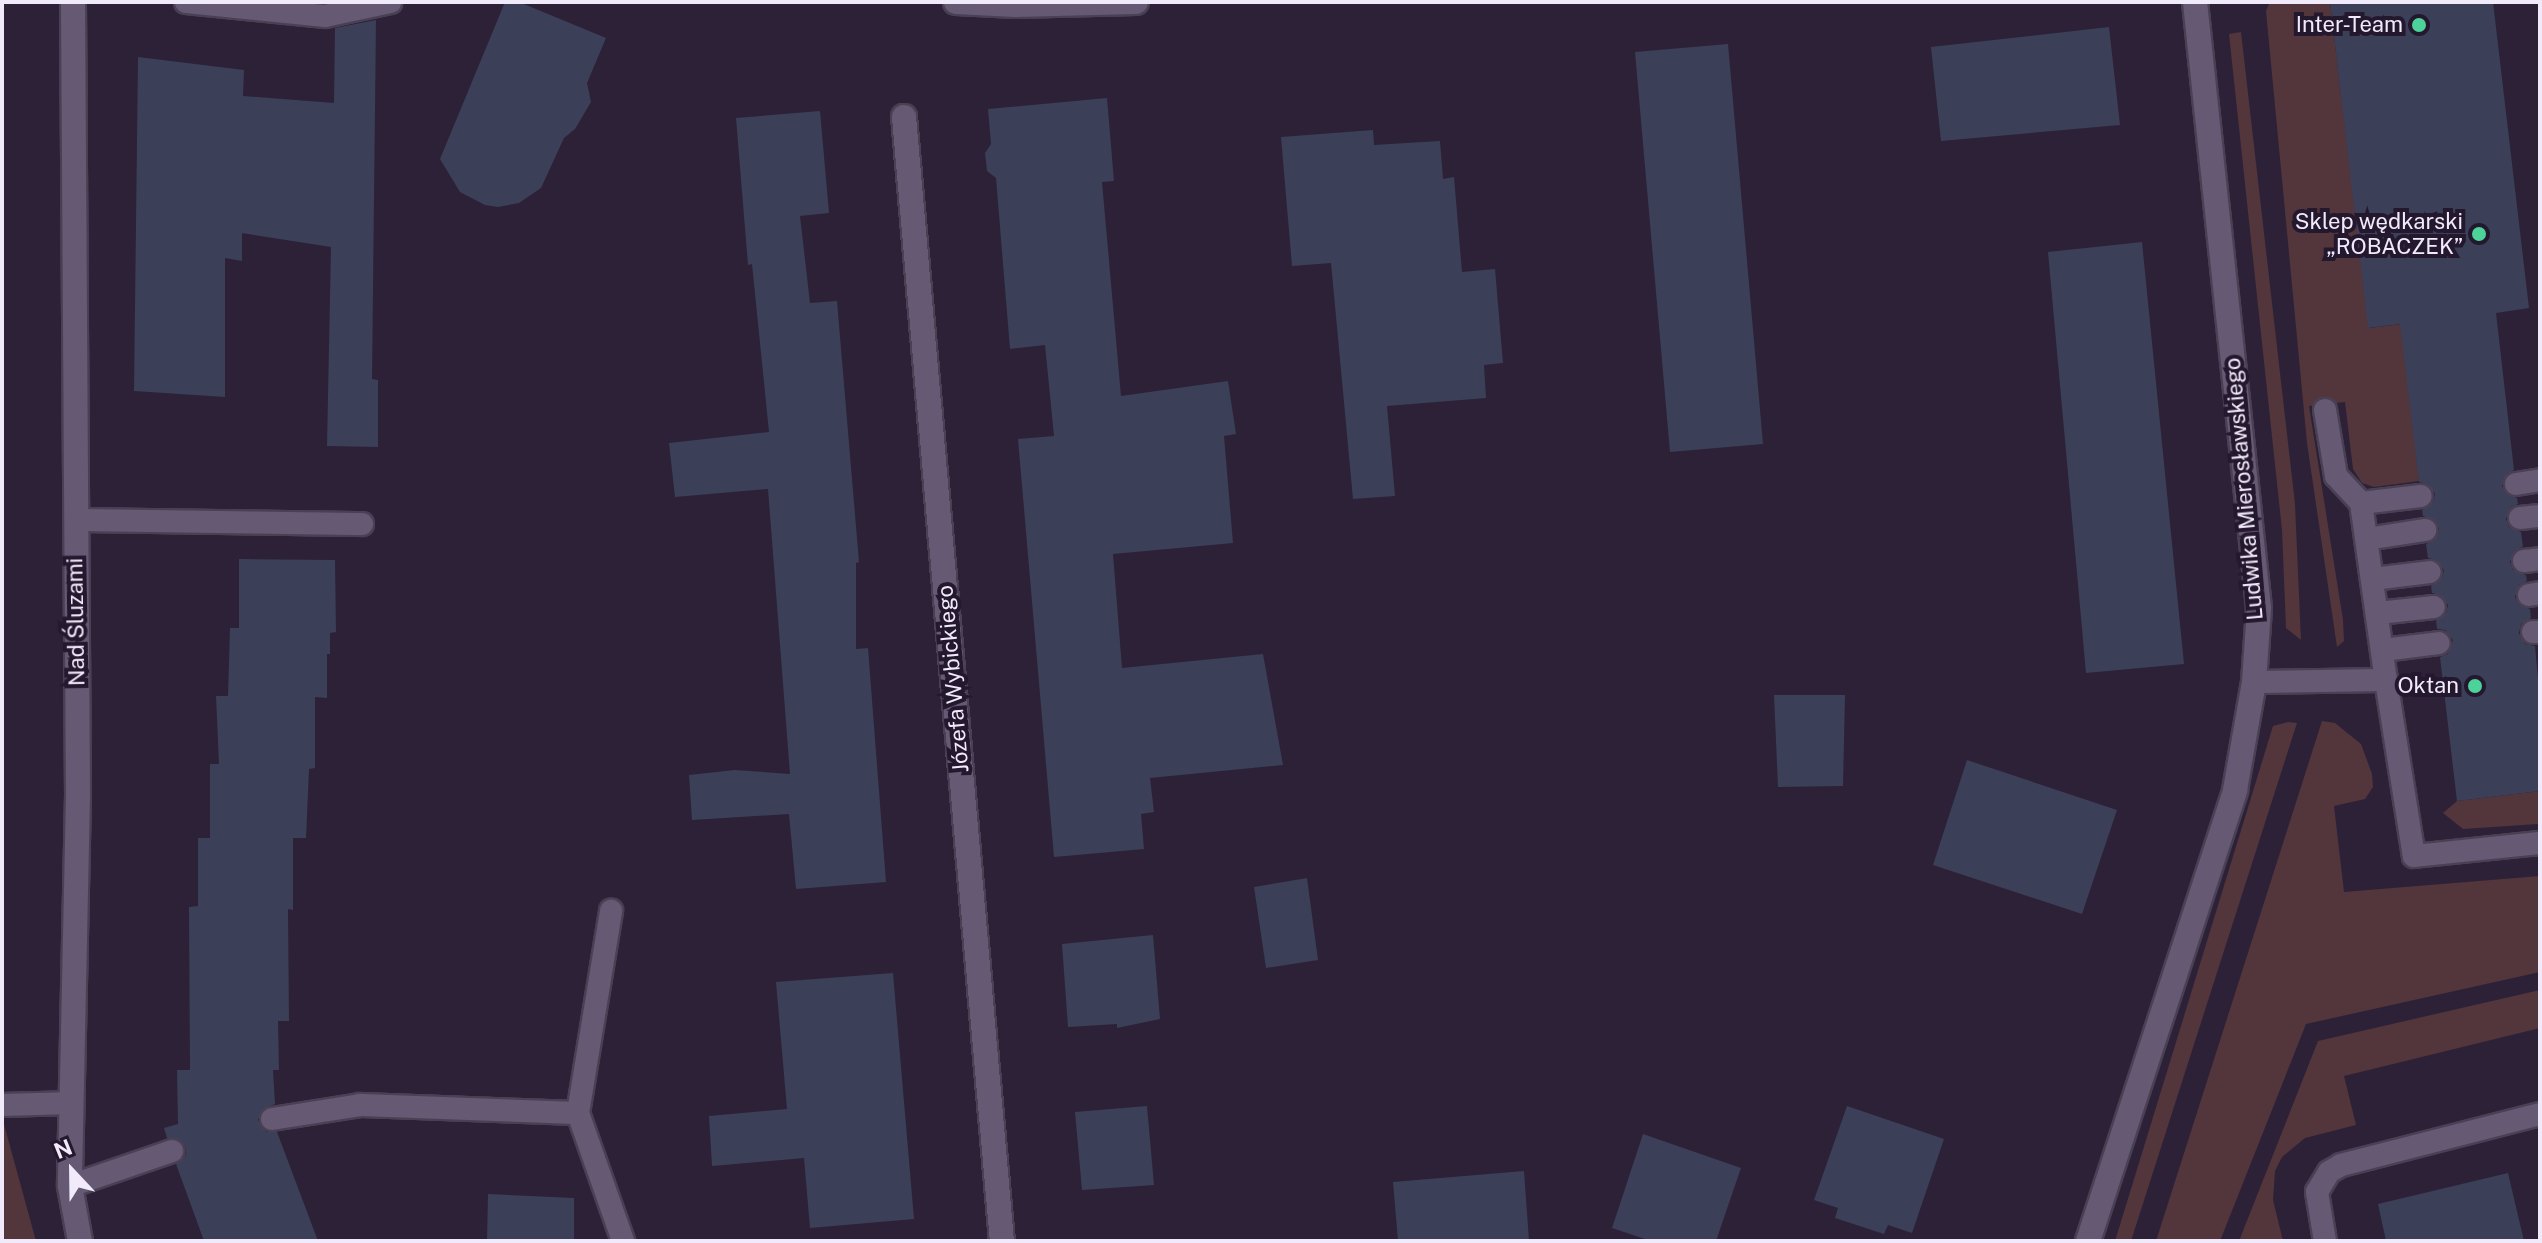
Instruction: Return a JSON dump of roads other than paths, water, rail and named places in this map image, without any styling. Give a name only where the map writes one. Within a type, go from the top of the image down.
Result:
[{"type":"street","name":"Nad Śluzami","points":[[73,2],[78,795],[70,1186],[80,1241]]},
{"type":"street","points":[[956,2],[1015,5],[1136,2]]},
{"type":"street","name":"Ludwika Mierosławskiego","points":[[2088,1241],[2235,790],[2254,682],[2259,608],[2195,2]]},
{"type":"street","name":"Józefa Wybickiego","points":[[904,117],[1002,1241]]},
{"type":"lane","points":[[186,2],[325,16],[391,2]]},
{"type":"lane","points":[[2325,410],[2336,476],[2361,503],[2414,856],[2540,843]]},
{"type":"lane","points":[[2516,484],[2540,480]]},
{"type":"lane","points":[[2361,503],[2421,496]]},
{"type":"lane","points":[[76,520],[362,524]]},
{"type":"lane","points":[[2367,539],[2425,530]]},
{"type":"lane","points":[[2373,579],[2430,572]]},
{"type":"lane","points":[[2378,613],[2434,607]]},
{"type":"lane","points":[[2383,650],[2439,643]]},
{"type":"lane","points":[[2254,682],[2386,680]]},
{"type":"lane","points":[[611,911],[578,1113],[623,1241]]},
{"type":"lane","points":[[2,1105],[72,1103]]},
{"type":"lane","points":[[272,1119],[360,1105],[578,1113]]},
{"type":"lane","points":[[2325,1241],[2317,1192],[2329,1172],[2341,1165],[2540,1114]]},
{"type":"lane","points":[[70,1186],[172,1151]]},
{"type":"place","name":"Inter-Team","points":[[2419,25]]},
{"type":"place","name":"Sklep wędkarski „ROBACZEK”","points":[[2479,234]]},
{"type":"place","name":"Oktan","points":[[2475,686]]}]
